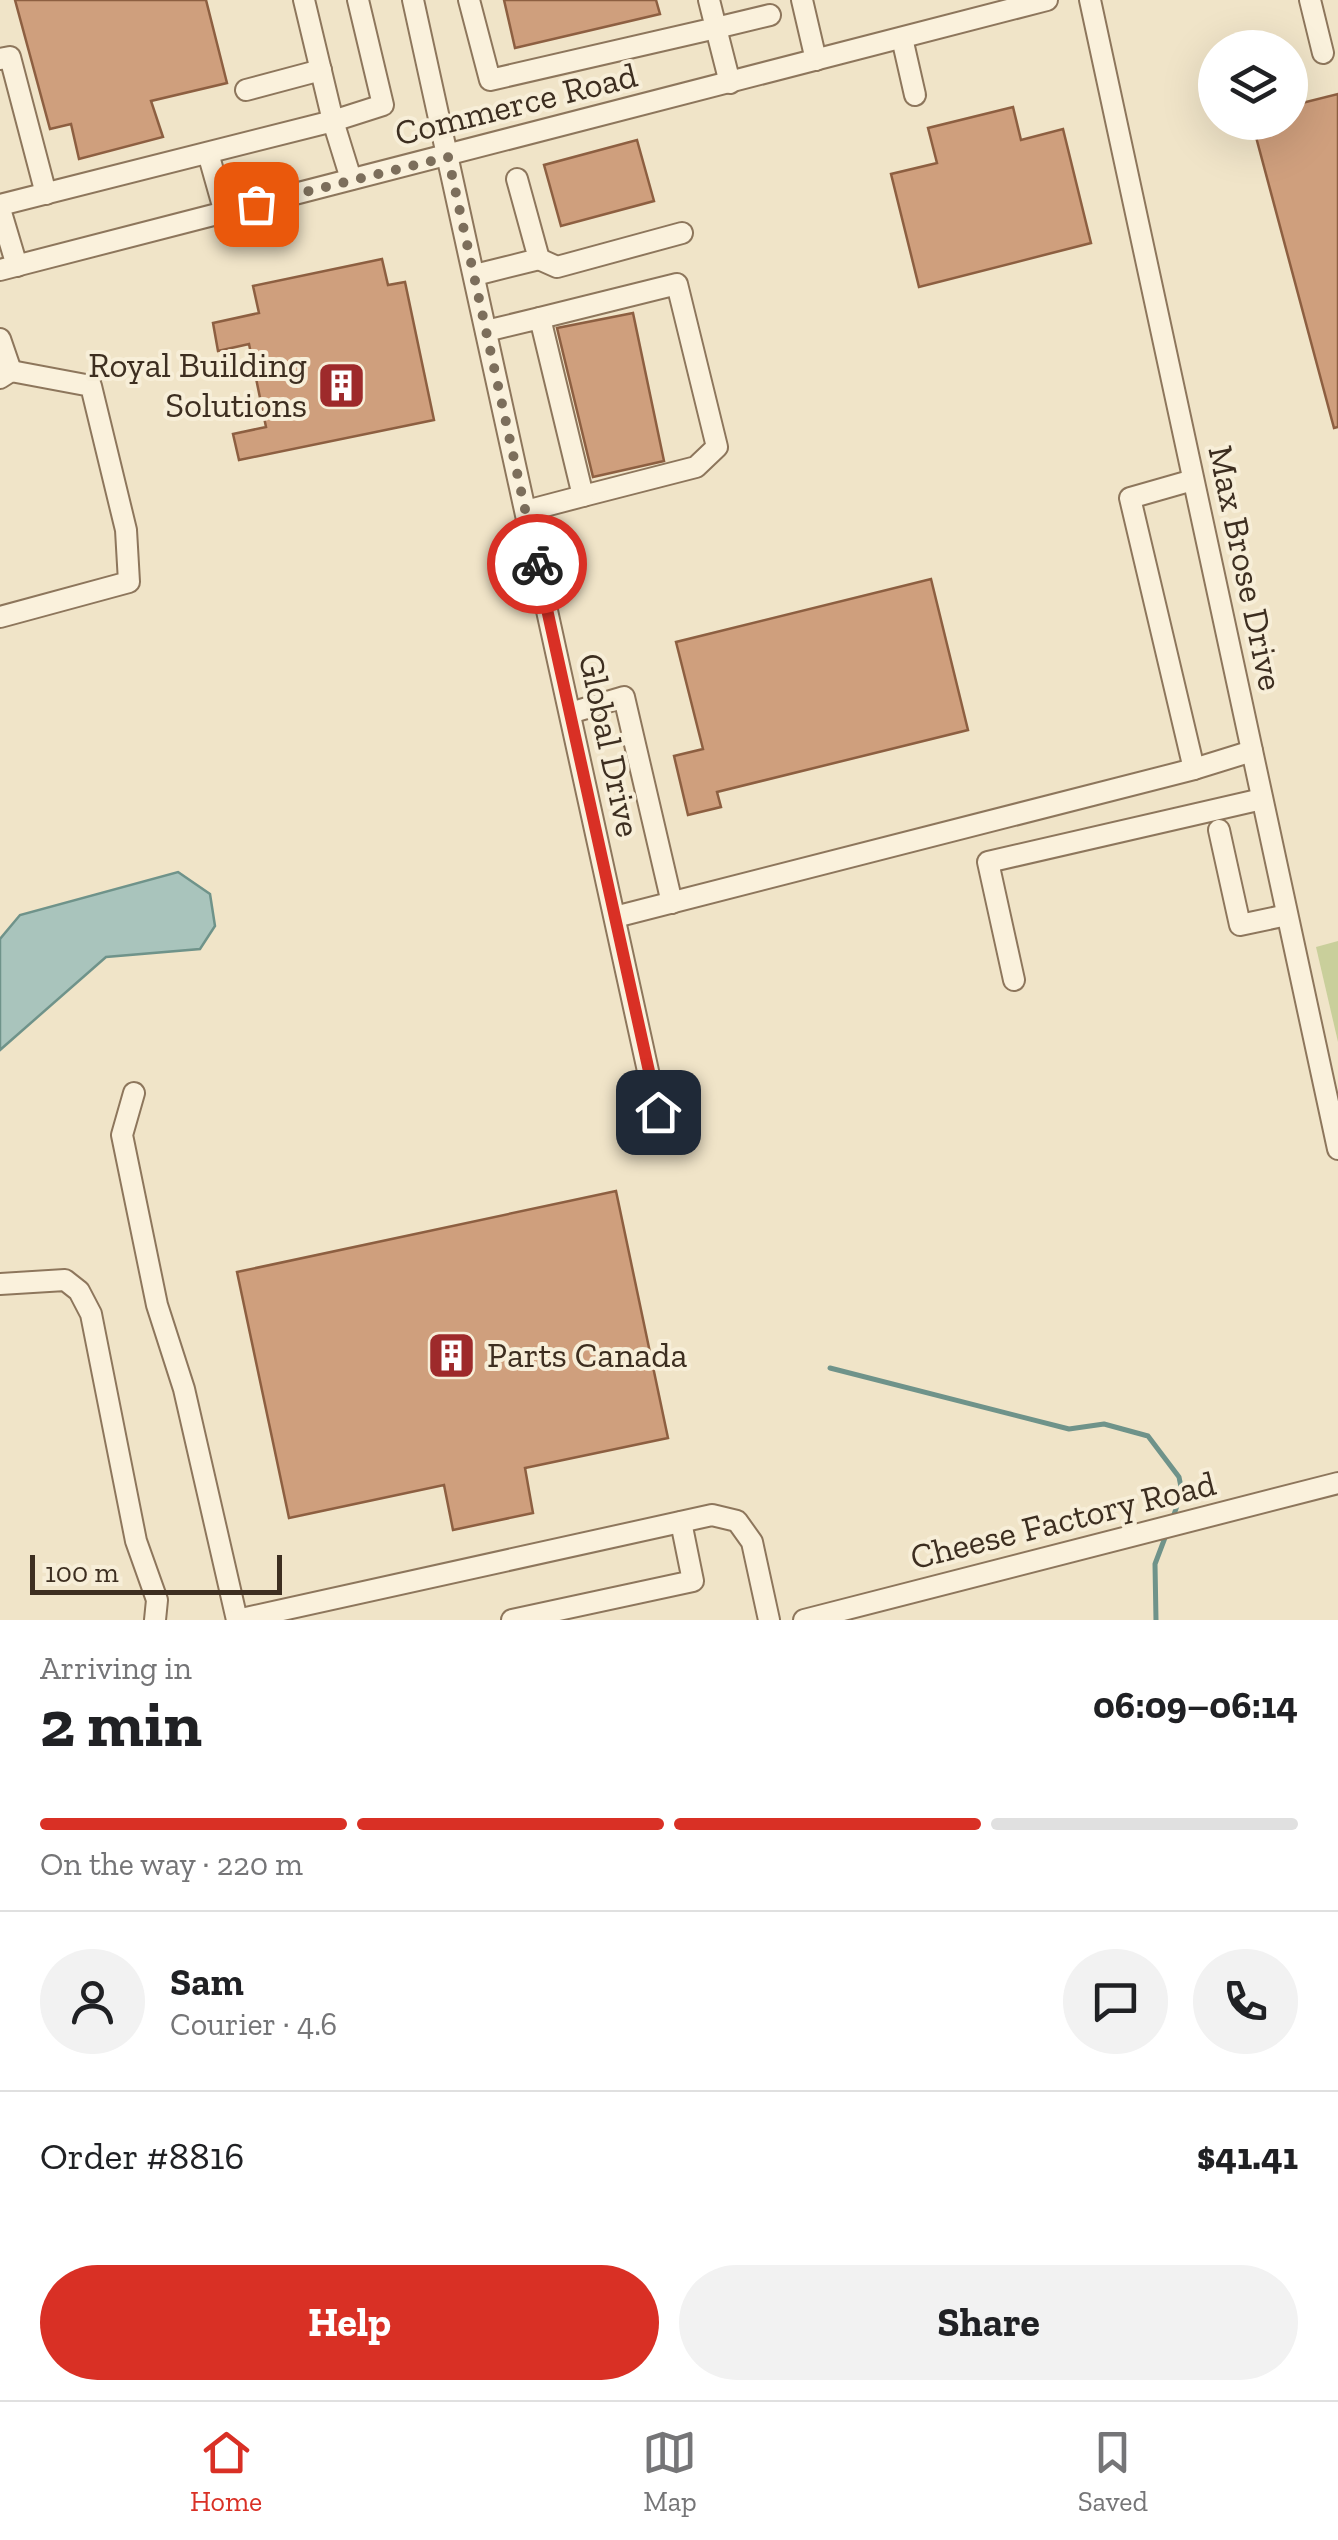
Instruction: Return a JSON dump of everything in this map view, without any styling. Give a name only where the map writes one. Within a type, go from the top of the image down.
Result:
[{"type":"street","points":[[304,0],[351,179]]},
{"type":"street","points":[[8,268],[0,207],[383,105],[358,0]]},
{"type":"street","name":"Global Drive","points":[[412,0],[658,1112]]},
{"type":"street","points":[[469,0],[490,80],[770,15]]},
{"type":"street","points":[[709,0],[730,83]]},
{"type":"street","points":[[802,0],[816,60]]},
{"type":"street","name":"Commerce Road","points":[[8,268],[1047,0]]},
{"type":"street","name":"Max Brose Drive","points":[[1090,0],[1338,1150]]},
{"type":"street","points":[[1310,0],[1323,53]]},
{"type":"street","points":[[902,38],[916,95]]},
{"type":"street","points":[[0,59],[10,57],[46,194]]},
{"type":"street","points":[[246,90],[321,70]]},
{"type":"street","points":[[208,153],[224,213]]},
{"type":"street","points":[[517,179],[539,260]]},
{"type":"street","points":[[474,276],[539,260],[558,267],[682,234]]},
{"type":"street","points":[[486,331],[677,284],[717,447],[696,467],[526,512]]},
{"type":"street","points":[[540,318],[583,496]]},
{"type":"street","points":[[0,338],[5,374],[91,386],[126,530],[129,582],[0,618]]},
{"type":"street","points":[[1193,480],[1130,498],[1194,769]]},
{"type":"street","points":[[570,713],[624,697],[672,903]]},
{"type":"street","points":[[614,917],[1252,751]]},
{"type":"street","points":[[1014,980],[988,862],[1262,799]]},
{"type":"street","points":[[1219,830],[1240,925],[1287,915]]},
{"type":"street","points":[[134,1093],[122,1135],[157,1306],[184,1389],[238,1620],[286,1615],[712,1515],[737,1522],[752,1542],[769,1620]]},
{"type":"street","points":[[0,1284],[65,1280],[79,1291],[90,1314],[136,1541],[157,1600],[155,1620]]},
{"type":"street","name":"Cheese Factory Road","points":[[804,1620],[1338,1483]]},
{"type":"street","points":[[512,1620],[693,1581],[681,1522]]},
{"type":"green space","points":[[1338,941],[1338,1042],[1316,947]]},
{"type":"water","points":[[178,872],[210,894],[215,926],[200,949],[106,957],[0,1050],[0,939],[20,915]]},
{"type":"building","points":[[15,0],[206,0],[227,83],[151,101],[163,137],[79,159],[71,124],[50,129]]},
{"type":"building","points":[[504,0],[656,0],[660,14],[515,48]]},
{"type":"building","points":[[1338,94],[1338,427],[1334,428],[1257,140],[1308,140],[1308,102]]},
{"type":"building","points":[[1013,107],[1021,140],[1063,129],[1091,243],[919,287],[891,174],[937,163],[928,128]]},
{"type":"building","points":[[637,140],[654,201],[561,226],[544,165]]},
{"type":"building","name":"Royal Building Solutions","points":[[382,259],[388,285],[405,282],[434,420],[239,460],[233,434],[266,427],[249,344],[218,351],[213,323],[259,313],[253,286]]},
{"type":"building","points":[[633,313],[664,461],[593,477],[557,328]]},
{"type":"building","points":[[931,579],[968,730],[717,792],[721,807],[688,815],[674,756],[703,749],[676,642]]},
{"type":"building","name":"Parts Canada","points":[[616,1191],[668,1438],[525,1468],[533,1513],[453,1530],[444,1485],[289,1518],[237,1272]]},
{"type":"waterway","points":[[830,1368],[1069,1429],[1104,1424],[1148,1436],[1179,1477],[1182,1492],[1172,1520]]},
{"type":"waterway","points":[[1156,1620],[1155,1564],[1166,1535]]},
{"type":"way so far","points":[[256,204],[448,157],[537,564]]},
{"type":"place","name":"Royal Building Solutions","points":[[342,385]]},
{"type":"place","name":"Parts Canada","points":[[452,1355]]},
{"type":"route","points":[[537,564],[658,1112]]}]
